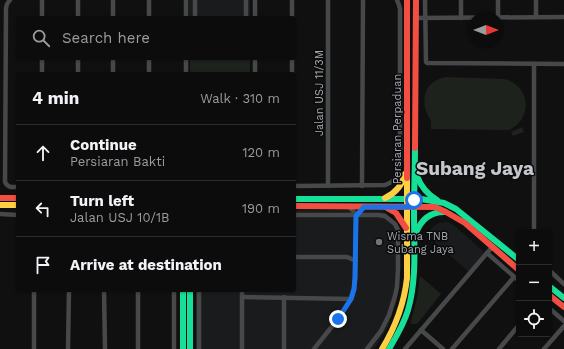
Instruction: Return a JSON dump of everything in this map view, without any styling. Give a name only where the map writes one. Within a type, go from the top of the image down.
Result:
[{"type":"main road","name":"Persiaran Perpaduan","points":[[382,349],[397,322],[405,296],[407,278],[407,0]]},
{"type":"main road","name":"Persiaran Perpaduan","points":[[389,349],[402,326],[410,303],[414,279],[416,0]]},
{"type":"main road","points":[[416,166],[420,185],[427,194],[438,201]]},
{"type":"main road","points":[[380,199],[395,193],[401,185],[407,169]]},
{"type":"main road","points":[[0,198],[16,198]]},
{"type":"main road","points":[[296,199],[438,201],[450,205],[456,209],[516,257]]},
{"type":"main road","points":[[0,205],[16,205]]},
{"type":"main road","points":[[296,206],[435,207],[465,222],[516,267]]},
{"type":"main road","points":[[379,207],[393,210],[401,219],[407,231]]},
{"type":"main road","points":[[415,237],[418,227],[430,215],[434,212],[446,212]]},
{"type":"main road","points":[[552,288],[564,298]]},
{"type":"main road","points":[[183,292],[183,349]]},
{"type":"main road","points":[[190,292],[190,349]]},
{"type":"main road","points":[[552,297],[564,307]]},
{"type":"street","points":[[10,0],[6,8],[5,182],[8,186],[16,187]]},
{"type":"street","points":[[42,0],[42,16]]},
{"type":"street","points":[[78,0],[78,16]]},
{"type":"street","points":[[114,0],[114,16]]},
{"type":"street","points":[[149,0],[149,16]]},
{"type":"street","points":[[186,0],[186,16]]},
{"type":"street","points":[[195,0],[195,16]]},
{"type":"street","points":[[246,0],[246,16]]},
{"type":"street","points":[[255,0],[255,16]]},
{"type":"street","points":[[292,0],[292,16]]},
{"type":"street","name":"Jalan USJ 11/3M","points":[[328,0],[328,186]]},
{"type":"street","points":[[362,186],[363,0]]},
{"type":"street","points":[[296,186],[385,186],[397,178],[400,161],[399,5],[397,0]]},
{"type":"street","points":[[425,0],[426,62],[428,63],[564,64]]},
{"type":"street","points":[[461,0],[461,18]]},
{"type":"street","points":[[498,0],[498,12]]},
{"type":"street","points":[[536,0],[536,17]]},
{"type":"street","points":[[504,18],[564,17]]},
{"type":"street","points":[[416,18],[468,18]]},
{"type":"street","points":[[42,60],[42,72]]},
{"type":"street","points":[[78,60],[78,72]]},
{"type":"street","points":[[113,60],[113,72]]},
{"type":"street","points":[[149,60],[149,72]]},
{"type":"street","points":[[186,60],[186,72]]},
{"type":"street","points":[[255,60],[255,72]]},
{"type":"street","points":[[292,60],[292,72]]},
{"type":"street","points":[[534,64],[534,229]]},
{"type":"street","points":[[314,349],[338,319],[351,299],[354,289],[356,261],[356,216],[348,206]]},
{"type":"street","points":[[356,216],[364,207]]},
{"type":"street","points":[[0,214],[16,215]]},
{"type":"street","points":[[296,215],[378,215],[385,216],[395,224],[398,230],[398,268],[395,296],[389,315],[381,331],[367,349]]},
{"type":"street","points":[[405,349],[493,246]]},
{"type":"street","points":[[347,257],[356,251]]},
{"type":"street","points":[[452,349],[514,277],[488,253]]},
{"type":"street","points":[[296,257],[347,257],[356,261]]},
{"type":"street","points":[[552,273],[564,284]]},
{"type":"street","points":[[34,292],[34,349]]},
{"type":"street","points":[[68,292],[68,349]]},
{"type":"street","points":[[104,292],[105,349]]},
{"type":"street","points":[[138,292],[138,349]]},
{"type":"street","points":[[174,292],[174,349]]},
{"type":"street","points":[[199,292],[199,349]]},
{"type":"street","points":[[242,292],[242,349]]},
{"type":"street","points":[[242,297],[351,299]]},
{"type":"street","points":[[284,297],[284,349]]},
{"type":"street","points":[[552,311],[564,321]]},
{"type":"street","points":[[544,349],[564,326]]},
{"type":"street","points":[[498,349],[516,328]]},
{"type":"street","points":[[421,330],[443,349]]},
{"type":"shaded area","points":[[189,0],[250,0],[250,16],[189,16]]},
{"type":"shaded area","points":[[190,60],[250,60],[250,72],[190,72]]},
{"type":"shaded area","points":[[440,78],[504,79],[513,82],[520,88],[526,103],[522,118],[517,125],[509,130],[431,129],[431,122],[426,112],[424,102],[426,92],[428,87]]},
{"type":"shaded area","points":[[522,127],[524,132],[513,136],[511,132]]},
{"type":"shaded area","points":[[296,210],[383,210],[401,229],[400,280],[397,300],[388,327],[373,349],[196,349],[196,292],[296,292]]},
{"type":"shaded area","points":[[444,222],[448,222],[455,226],[485,253],[469,272],[428,236],[433,227]]},
{"type":"shaded area","points":[[420,276],[441,294],[417,324],[410,324],[417,298]]},
{"type":"traffic: fast","points":[[389,349],[400,330],[406,315],[413,286],[415,148]]},
{"type":"traffic: fast","points":[[417,176],[420,184],[437,200]]},
{"type":"traffic: fast","points":[[296,199],[421,199],[444,203],[456,209],[516,258]]},
{"type":"traffic: fast","points":[[416,233],[423,221],[430,215],[444,212]]},
{"type":"traffic: fast","points":[[552,288],[564,298]]},
{"type":"traffic: fast","points":[[183,292],[183,349]]},
{"type":"traffic: fast","points":[[190,292],[190,349]]},
{"type":"traffic: slow","points":[[385,198],[398,189],[405,174]]},
{"type":"traffic: slow","points":[[382,349],[399,315],[406,288],[407,178]]},
{"type":"traffic: slow","points":[[0,205],[16,205]]},
{"type":"traffic: jam","points":[[407,0],[407,178]]},
{"type":"traffic: jam","points":[[415,148],[416,0]]},
{"type":"traffic: jam","points":[[0,198],[16,198]]},
{"type":"traffic: jam","points":[[296,206],[435,207],[465,223],[516,267]]},
{"type":"traffic: jam","points":[[387,208],[396,213],[406,228]]},
{"type":"traffic: jam","points":[[552,297],[564,307]]},
{"type":"place","name":"Wisma TNB Subang Jaya","points":[[379,242]]},
{"type":"district","name":"Subang Jaya","points":[[475,168]]},
{"type":"route","points":[[338,319],[351,299],[354,289],[356,216],[364,207],[414,207],[414,200]]}]
